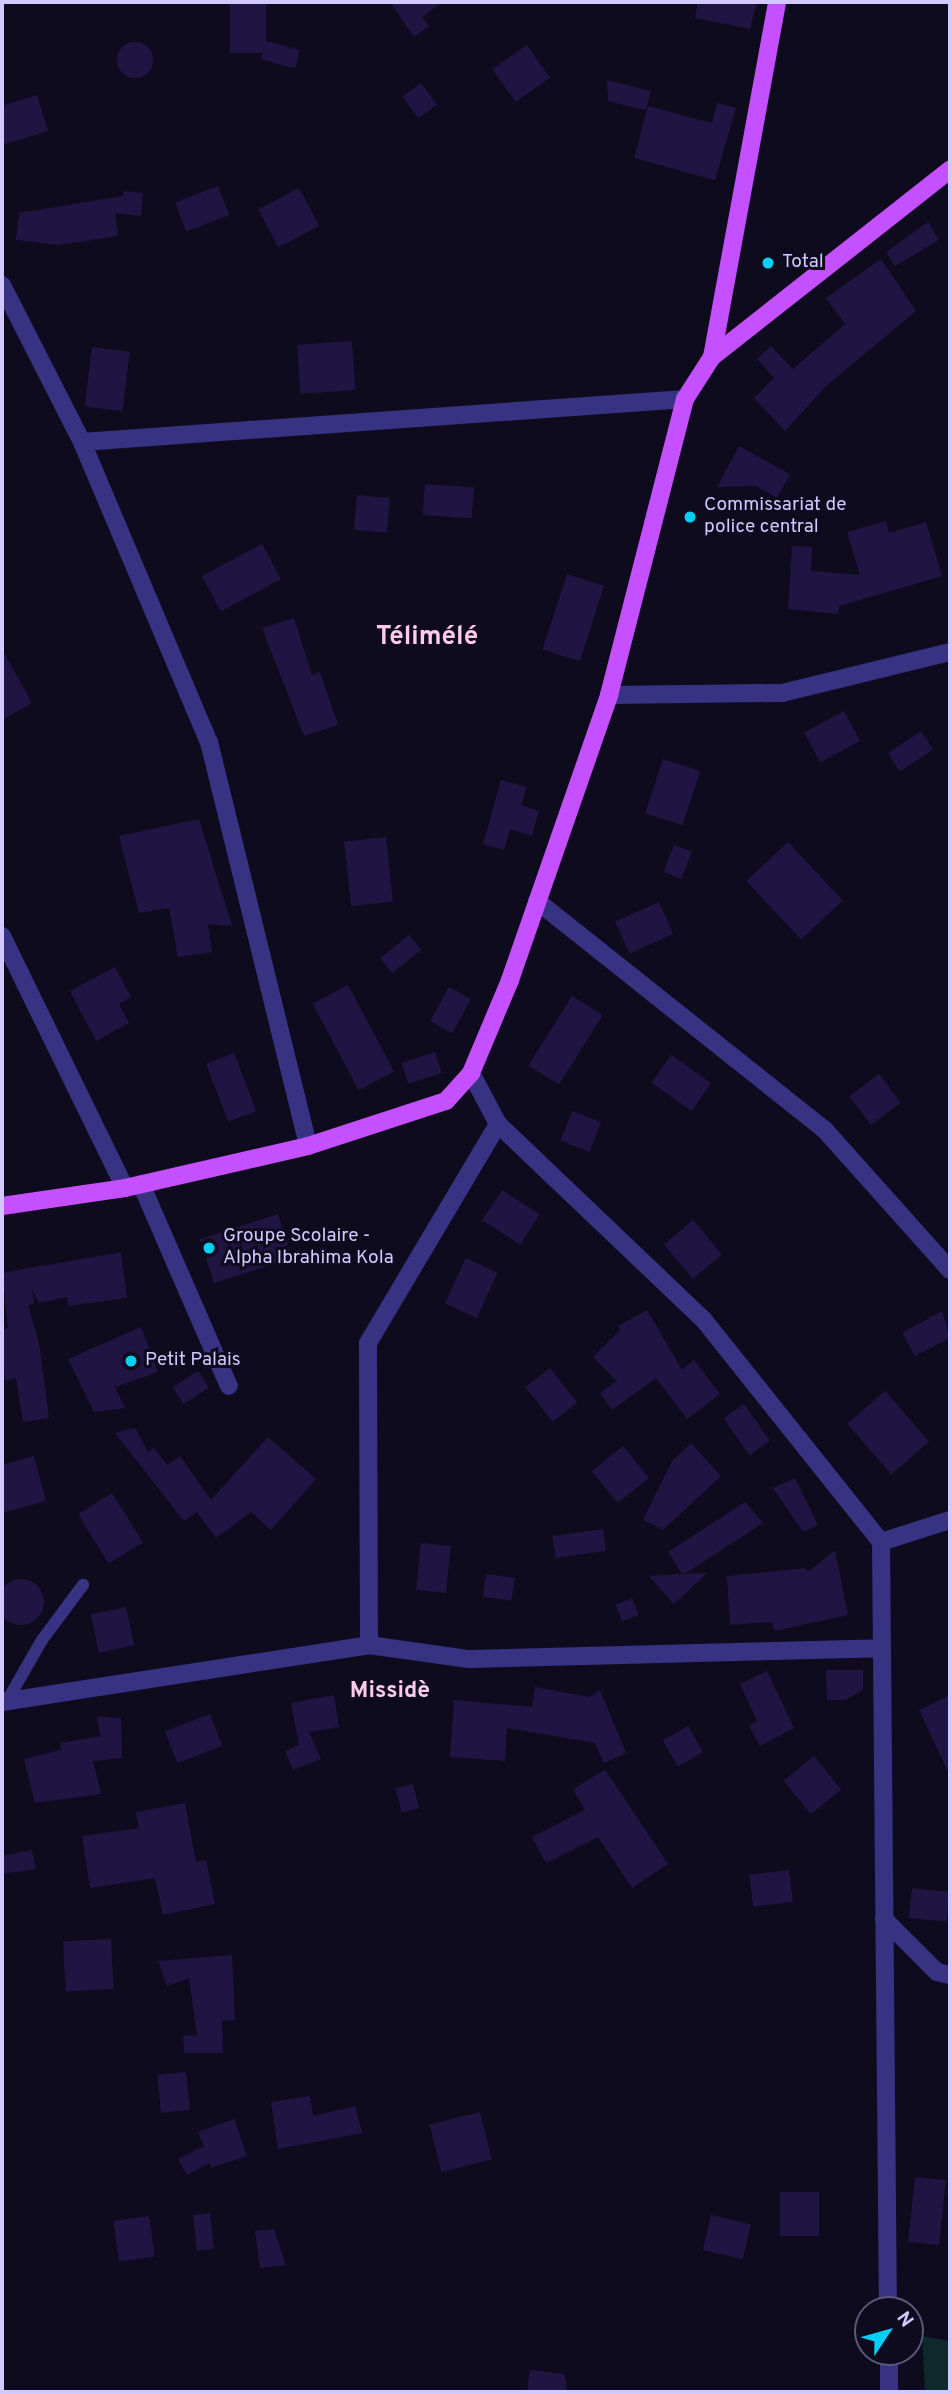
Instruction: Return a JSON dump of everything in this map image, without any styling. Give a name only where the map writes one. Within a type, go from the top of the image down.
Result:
[{"type":"main road","points":[[712,357],[776,2]]},
{"type":"main road","points":[[2,1206],[133,1186],[308,1146],[446,1101],[471,1073],[537,901],[608,695],[685,399],[712,357],[950,170]]},
{"type":"street","points":[[2,285],[82,442],[209,742],[308,1146]]},
{"type":"street","points":[[82,442],[685,399]]},
{"type":"street","points":[[608,695],[782,693],[950,652]]},
{"type":"street","points":[[537,901],[824,1129],[950,1270]]},
{"type":"street","points":[[2,936],[133,1186],[229,1386]]},
{"type":"street","points":[[471,1073],[498,1124],[703,1319],[881,1542],[888,2296]]},
{"type":"street","points":[[369,1645],[368,1343],[498,1124]]},
{"type":"street","points":[[881,1542],[950,1520]]},
{"type":"street","points":[[5,1701],[369,1645],[469,1659],[882,1648]]},
{"type":"street","points":[[884,1919],[937,1972],[950,1975]]},
{"type":"street","points":[[889,2366],[889,2392]]},
{"type":"lane","points":[[5,1701],[42,1640],[83,1585]]},
{"type":"green space","points":[[924,2336],[950,2341],[950,2392],[925,2392]]},
{"type":"building","points":[[230,2],[266,2],[266,53],[230,53]]},
{"type":"building","points":[[390,2],[443,2],[422,17],[429,26],[414,37]]},
{"type":"building","points":[[698,2],[757,2],[750,29],[695,18]]},
{"type":"building","points":[[266,41],[300,50],[295,68],[261,59]]},
{"type":"building","points":[[135,42],[148,47],[153,60],[148,73],[135,78],[122,73],[117,60],[122,47]]},
{"type":"building","points":[[527,45],[550,78],[516,102],[493,69]]},
{"type":"building","points":[[607,80],[651,91],[646,110],[608,101]]},
{"type":"building","points":[[421,83],[437,105],[418,118],[402,97]]},
{"type":"building","points":[[37,95],[48,131],[2,145],[2,106]]},
{"type":"building","points":[[717,103],[736,108],[715,180],[634,158],[648,106],[712,123]]},
{"type":"building","points":[[218,186],[229,215],[186,231],[175,202]]},
{"type":"building","points":[[299,188],[319,226],[279,248],[258,210]]},
{"type":"building","points":[[124,191],[143,193],[141,216],[115,213],[118,236],[59,245],[16,240],[19,213],[123,196]]},
{"type":"building","points":[[928,222],[939,240],[895,266],[886,252]]},
{"type":"building","points":[[881,259],[916,311],[826,386],[785,431],[754,398],[774,378],[757,359],[771,346],[793,369],[845,324],[826,298]]},
{"type":"building","points":[[352,341],[355,390],[301,394],[297,345]]},
{"type":"building","points":[[92,347],[130,352],[122,411],[85,407]]},
{"type":"building","points":[[739,446],[790,474],[777,498],[756,486],[717,487]]},
{"type":"building","points":[[425,484],[474,487],[472,518],[423,515]]},
{"type":"building","points":[[357,495],[390,498],[387,533],[354,530]]},
{"type":"building","points":[[886,521],[889,533],[926,522],[942,576],[839,606],[838,614],[788,609],[792,546],[812,547],[811,571],[860,575],[847,532]]},
{"type":"building","points":[[262,544],[281,579],[221,611],[202,576]]},
{"type":"building","points":[[567,574],[604,586],[580,661],[543,649]]},
{"type":"building","points":[[294,618],[312,675],[320,672],[338,725],[304,736],[262,628]]},
{"type":"building","points":[[2,649],[32,703],[2,720]]},
{"type":"building","points":[[844,711],[860,741],[820,762],[804,732]]},
{"type":"building","points":[[921,731],[933,749],[900,772],[888,753]]},
{"type":"building","points":[[663,759],[700,771],[682,825],[645,813]]},
{"type":"building","points":[[501,780],[527,787],[521,805],[539,811],[532,836],[510,829],[504,850],[483,844]]},
{"type":"building","points":[[199,819],[232,926],[208,924],[212,952],[178,957],[169,908],[139,913],[119,836]]},
{"type":"building","points":[[386,837],[393,902],[351,906],[344,841]]},
{"type":"building","points":[[788,842],[843,901],[801,939],[746,881]]},
{"type":"building","points":[[674,845],[692,852],[681,879],[664,872]]},
{"type":"building","points":[[659,902],[673,934],[629,953],[615,922]]},
{"type":"building","points":[[409,935],[421,950],[392,973],[380,958]]},
{"type":"building","points":[[115,967],[131,997],[119,1004],[129,1023],[96,1041],[70,991]]},
{"type":"building","points":[[348,985],[394,1072],[359,1090],[313,1004]]},
{"type":"building","points":[[449,987],[471,999],[452,1033],[430,1021]]},
{"type":"building","points":[[572,996],[603,1015],[559,1085],[529,1066]]},
{"type":"building","points":[[435,1052],[442,1073],[409,1084],[402,1063]]},
{"type":"building","points":[[234,1053],[256,1111],[228,1122],[206,1064]]},
{"type":"building","points":[[671,1055],[711,1083],[692,1111],[651,1083]]},
{"type":"building","points":[[879,1074],[901,1103],[871,1125],[849,1096]]},
{"type":"building","points":[[572,1111],[601,1122],[589,1152],[561,1141]]},
{"type":"building","points":[[502,1190],[540,1215],[520,1245],[482,1220]]},
{"type":"building","points":[[278,1214],[292,1258],[214,1283],[200,1239]]},
{"type":"building","points":[[693,1220],[722,1254],[693,1279],[664,1244]]},
{"type":"building","points":[[121,1252],[127,1298],[68,1306],[67,1297],[39,1303],[32,1289],[34,1304],[28,1305],[39,1343],[49,1418],[23,1422],[16,1378],[6,1381],[2,1367],[2,1330],[8,1328],[2,1273]]},
{"type":"building","points":[[466,1258],[498,1273],[477,1318],[445,1303]]},
{"type":"building","points":[[647,1310],[682,1370],[694,1360],[720,1394],[687,1419],[656,1378],[612,1410],[600,1393],[617,1381],[593,1357],[620,1330],[618,1326]]},
{"type":"building","points":[[942,1311],[950,1338],[915,1356],[902,1333]]},
{"type":"building","points":[[141,1327],[158,1372],[115,1387],[125,1408],[94,1412],[68,1359]]},
{"type":"building","points":[[550,1368],[577,1403],[553,1422],[526,1387]]},
{"type":"building","points":[[198,1371],[209,1388],[184,1404],[173,1387]]},
{"type":"building","points":[[885,1391],[929,1442],[891,1474],[847,1424]]},
{"type":"building","points":[[744,1404],[770,1441],[749,1455],[724,1418]]},
{"type":"building","points":[[135,1428],[148,1452],[154,1448],[167,1465],[180,1456],[211,1500],[268,1437],[316,1479],[271,1530],[251,1512],[216,1538],[197,1512],[184,1521],[115,1433]]},
{"type":"building","points":[[691,1443],[721,1476],[663,1530],[643,1520],[672,1461]]},
{"type":"building","points":[[623,1446],[649,1478],[618,1503],[592,1471]]},
{"type":"building","points":[[34,1456],[46,1501],[2,1513],[2,1465]]},
{"type":"building","points":[[795,1478],[818,1525],[803,1532],[773,1488]]},
{"type":"building","points":[[112,1493],[143,1542],[109,1563],[78,1514]]},
{"type":"building","points":[[745,1502],[763,1523],[684,1574],[707,1573],[674,1604],[649,1576],[682,1574],[668,1552]]},
{"type":"building","points":[[603,1529],[606,1551],[556,1558],[552,1536]]},
{"type":"building","points":[[421,1543],[451,1546],[446,1593],[416,1590]]},
{"type":"building","points":[[835,1550],[848,1615],[774,1631],[772,1622],[730,1625],[727,1576],[805,1568],[808,1572]]},
{"type":"building","points":[[486,1574],[515,1578],[512,1601],[483,1597]]},
{"type":"building","points":[[21,1579],[37,1586],[44,1602],[37,1618],[21,1625],[5,1618],[-2,1602],[5,1586]]},
{"type":"building","points":[[632,1598],[639,1615],[622,1621],[615,1605]]},
{"type":"building","points":[[126,1607],[134,1645],[99,1653],[91,1614]]},
{"type":"building","points":[[826,1670],[863,1670],[863,1690],[845,1700],[827,1700]]},
{"type":"building","points":[[767,1671],[794,1728],[760,1746],[749,1726],[757,1721],[740,1684]]},
{"type":"building","points":[[535,1687],[590,1697],[600,1690],[626,1753],[604,1763],[595,1743],[507,1728],[505,1761],[450,1757],[454,1700],[532,1707]]},
{"type":"building","points":[[334,1695],[339,1727],[309,1732],[321,1759],[293,1770],[285,1751],[299,1745],[291,1703]]},
{"type":"building","points":[[950,1695],[950,1776],[919,1710]]},
{"type":"building","points":[[210,1714],[222,1746],[177,1763],[165,1731]]},
{"type":"building","points":[[97,1716],[121,1718],[122,1758],[93,1761],[101,1794],[35,1803],[24,1759],[61,1750],[60,1743],[100,1736]]},
{"type":"building","points":[[688,1726],[703,1752],[678,1766],[663,1740]]},
{"type":"building","points":[[814,1756],[841,1789],[811,1814],[784,1781]]},
{"type":"building","points":[[605,1770],[668,1864],[632,1888],[598,1837],[546,1863],[532,1837],[585,1810],[573,1789]]},
{"type":"building","points":[[413,1784],[419,1808],[402,1813],[396,1788]]},
{"type":"building","points":[[185,1803],[196,1862],[206,1860],[215,1904],[163,1915],[155,1878],[90,1888],[82,1836],[139,1828],[136,1812]]},
{"type":"building","points":[[32,1850],[36,1869],[2,1874],[2,1856]]},
{"type":"building","points":[[789,1870],[793,1902],[753,1907],[749,1875]]},
{"type":"building","points":[[912,1888],[950,1892],[947,1922],[909,1918]]},
{"type":"building","points":[[111,1939],[114,1989],[66,1991],[63,1942]]},
{"type":"building","points":[[232,1955],[235,2020],[222,2021],[223,2053],[184,2053],[183,2036],[197,2035],[189,1978],[167,1986],[158,1961]]},
{"type":"building","points":[[186,2072],[190,2110],[161,2113],[157,2075]]},
{"type":"building","points":[[310,2096],[313,2116],[355,2106],[362,2133],[278,2149],[271,2102]]},
{"type":"building","points":[[480,2112],[492,2160],[441,2172],[430,2125]]},
{"type":"building","points":[[234,2119],[247,2156],[211,2168],[210,2163],[187,2175],[178,2159],[204,2146],[198,2132]]},
{"type":"building","points":[[915,2177],[946,2180],[939,2245],[908,2242]]},
{"type":"building","points":[[780,2192],[819,2192],[819,2236],[780,2236]]},
{"type":"building","points":[[210,2213],[214,2249],[197,2251],[193,2215]]},
{"type":"building","points":[[711,2215],[751,2224],[743,2259],[703,2250]]},
{"type":"building","points":[[149,2216],[155,2257],[119,2262],[113,2221]]},
{"type":"building","points":[[274,2229],[286,2265],[260,2268],[255,2231]]},
{"type":"building","points":[[530,2370],[565,2374],[567,2392],[527,2392]]},
{"type":"place","name":"Total","points":[[768,263]]},
{"type":"place","name":"Commissariat de police central","points":[[690,517]]},
{"type":"place","name":"Groupe Scolaire - Alpha Ibrahima Kola","points":[[209,1248]]},
{"type":"place","name":"Petit Palais","points":[[131,1361]]},
{"type":"district","name":"Télimélé","points":[[427,638]]},
{"type":"district","name":"Missidè","points":[[390,1692]]}]
